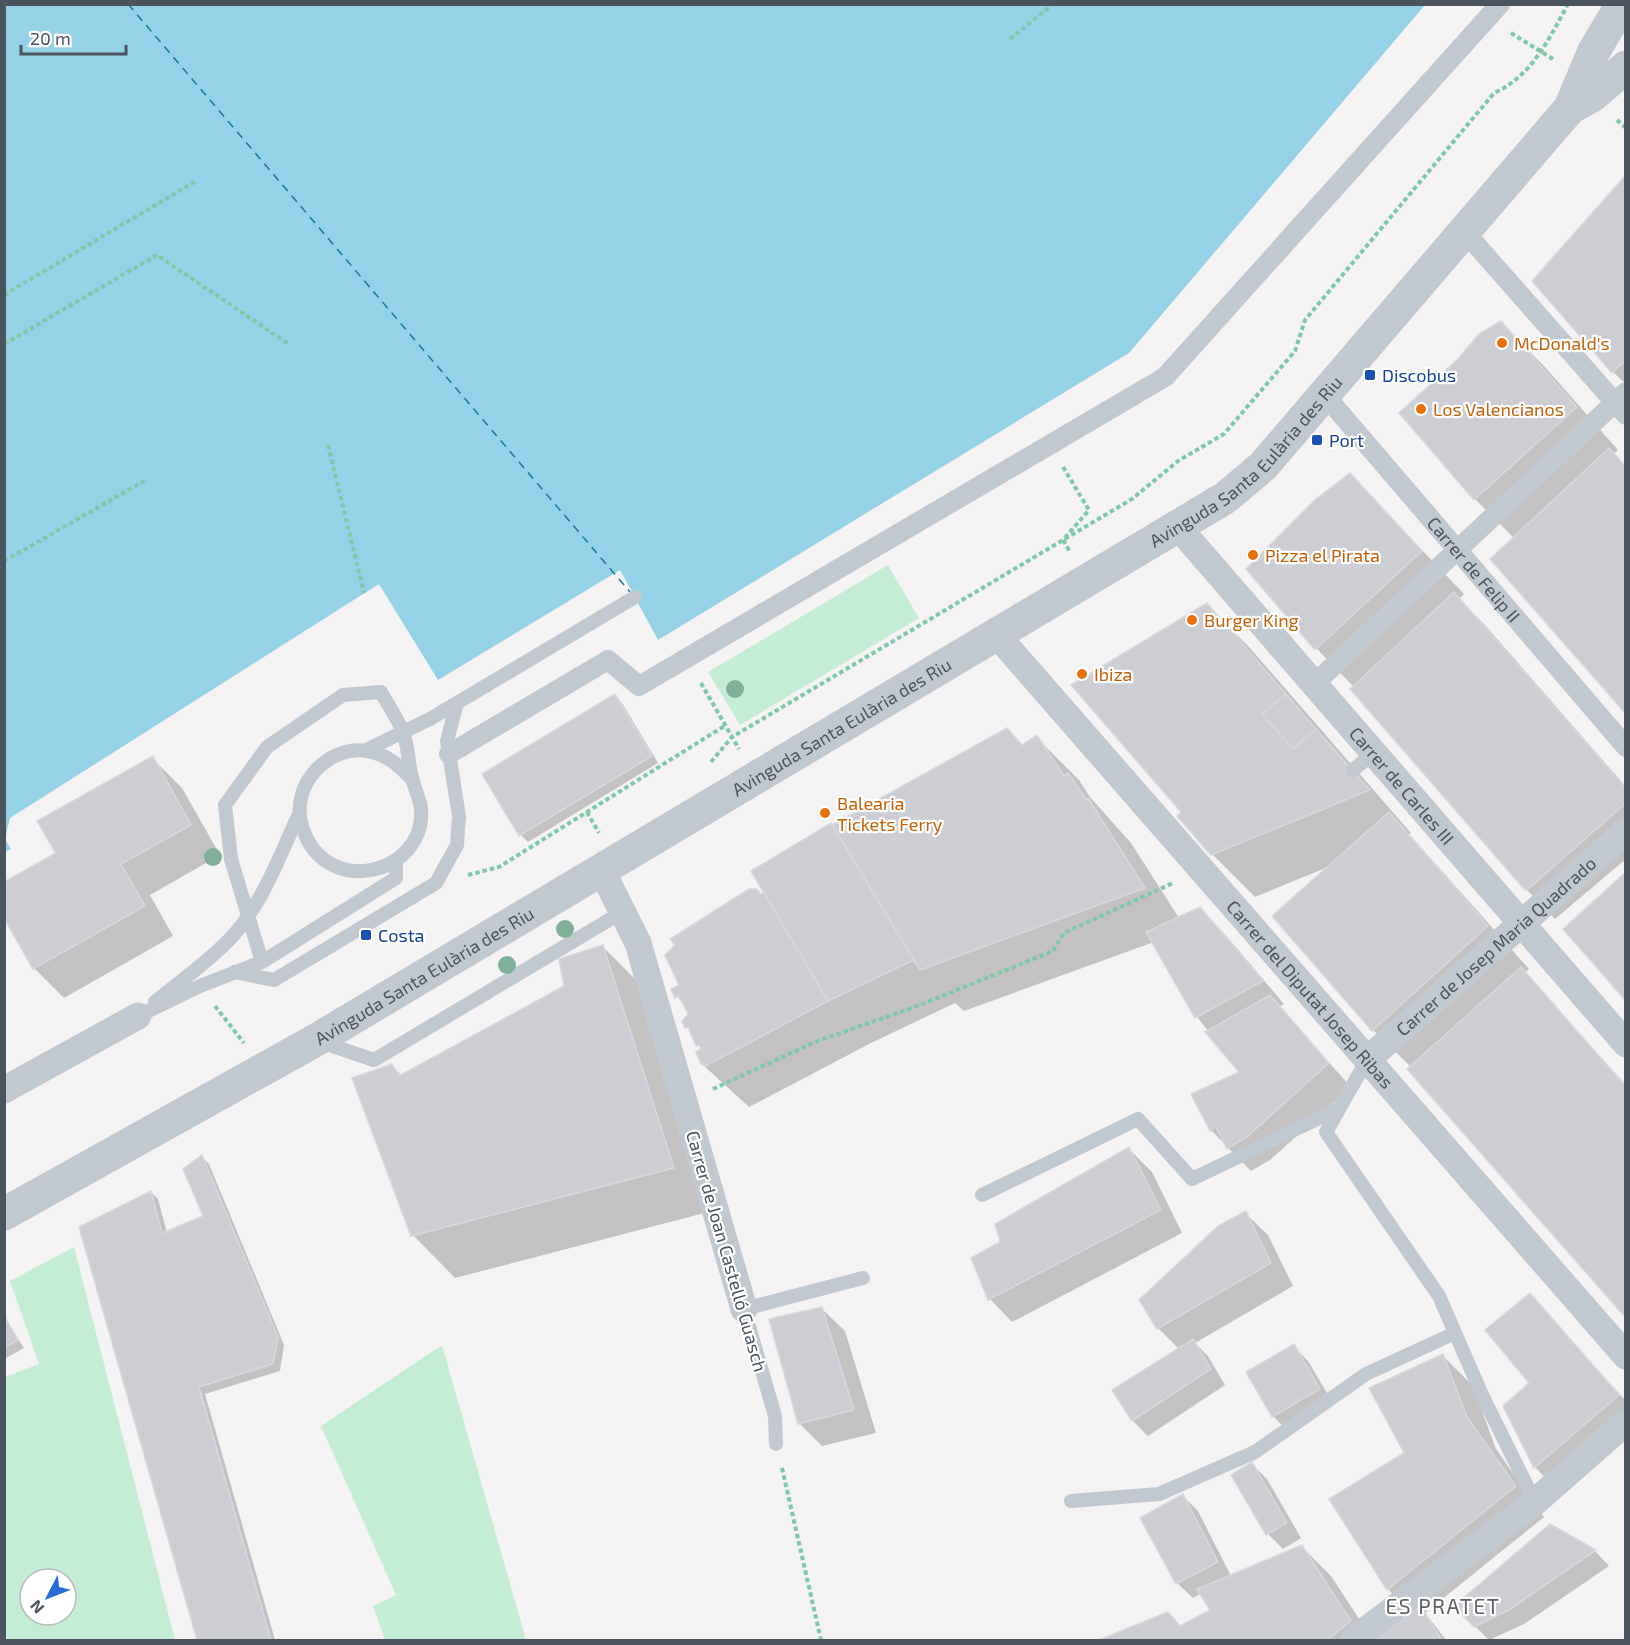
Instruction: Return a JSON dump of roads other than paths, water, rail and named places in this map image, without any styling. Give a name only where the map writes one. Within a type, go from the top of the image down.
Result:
[{"type":"street","points":[[449,754],[608,660],[639,686],[1165,377],[1500,4]]},
{"type":"street","name":"Avinguda Santa Eulària des Riu","points":[[1570,108],[1594,51],[1622,4]]},
{"type":"street","points":[[1594,51],[1600,72],[1618,74]]},
{"type":"street","name":"Avinguda Santa Eulària des Riu","points":[[4,1214],[316,1041],[1225,498],[1263,466],[1323,393],[1570,108],[1618,74]]},
{"type":"street","points":[[1314,684],[1456,550],[1622,403],[1464,231]]},
{"type":"street","name":"Carrer de Felip II","points":[[1323,393],[1626,747]]},
{"type":"street","name":"Carrer de Carles III","points":[[1178,527],[1626,1044]]},
{"type":"street","name":"Carrer del Diputat Josep Ribas","points":[[996,634],[1626,1356]]},
{"type":"street","name":"Carrer de Josep Maria Quadrado","points":[[1366,1060],[1626,831]]},
{"type":"street","name":"Carrer de Joan Castelló Guasch","points":[[602,871],[624,911],[641,954],[744,1309]]},
{"type":"street","points":[[4,1090],[138,1016]]},
{"type":"street","points":[[1353,1641],[1535,1502],[1626,1422]]},
{"type":"lane","points":[[138,1016],[228,941],[248,914],[268,880],[299,814],[304,788],[318,767],[340,753],[366,750],[403,732],[457,703],[635,597]]},
{"type":"lane","points":[[262,962],[231,859],[225,806],[267,747],[343,695],[381,692],[403,732],[412,780],[421,808],[415,837],[396,860],[377,869],[355,872],[334,866],[316,854],[304,835],[299,814]]},
{"type":"lane","points":[[234,972],[274,980],[436,883],[458,845],[459,816],[447,741],[457,703]]},
{"type":"lane","points":[[366,750],[391,759],[412,780]]},
{"type":"lane","points":[[1353,770],[1374,753]]},
{"type":"lane","points":[[138,1016],[200,986],[262,962],[396,878],[396,860]]},
{"type":"lane","points":[[316,1041],[374,1060],[624,911]]},
{"type":"lane","points":[[1366,1060],[1326,1132],[1439,1296],[1483,1397],[1535,1502]]},
{"type":"lane","points":[[982,1195],[1138,1119],[1192,1179],[1338,1109]]},
{"type":"lane","points":[[744,1309],[863,1278]]},
{"type":"lane","name":"Carrer de Joan Castelló Guasch","points":[[744,1309],[775,1416],[776,1444]]},
{"type":"lane","points":[[1071,1501],[1159,1494],[1255,1452],[1366,1374],[1455,1333]]},
{"type":"water","points":[[5,5],[1425,5],[1129,353],[658,640],[620,570],[438,680],[379,584],[10,818],[5,839]]},
{"type":"water","points":[[5,839],[11,849],[5,852]]},
{"type":"place","name":"McDonald's","points":[[1502,343]]},
{"type":"place","name":"Discobus","points":[[1370,375]]},
{"type":"place","name":"Los Valencianos","points":[[1421,409]]},
{"type":"place","name":"Port","points":[[1317,440]]},
{"type":"place","name":"Pizza el Pirata","points":[[1253,555]]},
{"type":"place","name":"Burger King","points":[[1192,620]]},
{"type":"place","name":"Ibiza","points":[[1082,674]]},
{"type":"place","name":"Balearia Tickets Ferry","points":[[825,813]]},
{"type":"place","name":"Costa","points":[[366,935]]},
{"type":"district","name":"ES PRATET","points":[[1443,1605]]}]
